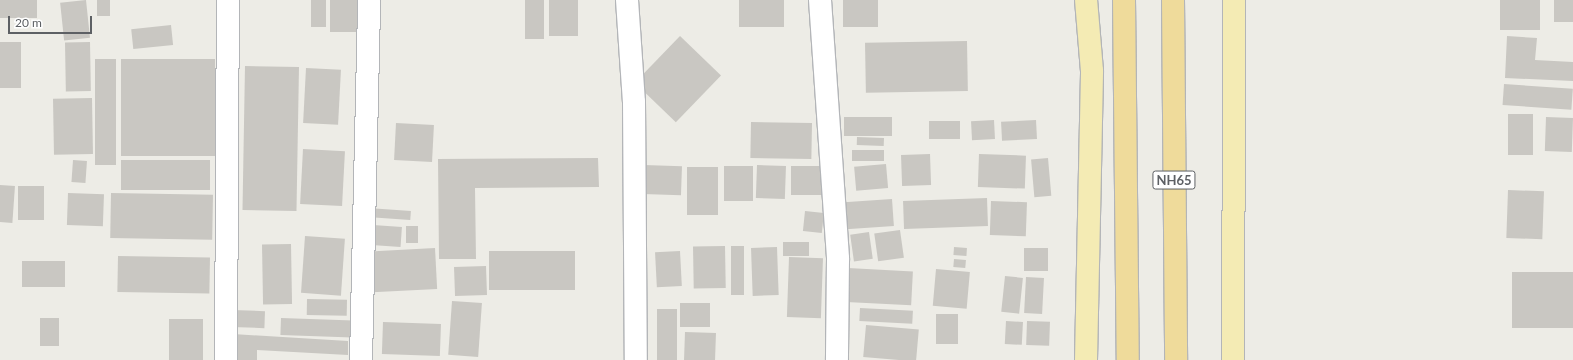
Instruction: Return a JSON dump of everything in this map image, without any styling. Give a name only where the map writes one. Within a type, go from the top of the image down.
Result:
[{"type":"highway","points":[[1124,0],[1128,360]]},
{"type":"highway","name":"NH65","points":[[1173,0],[1176,360]]},
{"type":"main road","points":[[1086,0],[1092,71],[1086,360]]},
{"type":"main road","points":[[1232,360],[1234,0]]},
{"type":"street","points":[[226,360],[228,0]]},
{"type":"street","points":[[361,360],[369,0]]},
{"type":"street","points":[[627,0],[634,102],[636,360]]},
{"type":"street","points":[[820,0],[838,259],[837,360]]},
{"type":"building","points":[[0,0],[37,0],[37,18],[0,18]]},
{"type":"building","points":[[86,0],[90,38],[64,41],[60,3]]},
{"type":"building","points":[[97,0],[110,0],[110,16],[97,16]]},
{"type":"building","points":[[311,0],[326,0],[326,27],[311,27]]},
{"type":"building","points":[[330,0],[359,0],[359,32],[330,32]]},
{"type":"building","points":[[525,0],[544,0],[544,39],[525,39]]},
{"type":"building","points":[[549,0],[578,0],[578,36],[549,36]]},
{"type":"building","points":[[739,0],[784,0],[784,27],[739,27]]},
{"type":"building","points":[[843,0],[878,0],[878,27],[843,27]]},
{"type":"building","points":[[1500,0],[1540,0],[1540,30],[1500,30]]},
{"type":"building","points":[[1554,0],[1573,0],[1573,22],[1554,22]]},
{"type":"building","points":[[171,25],[173,45],[133,49],[131,29]]},
{"type":"building","points":[[680,36],[721,76],[676,122],[635,83]]},
{"type":"building","points":[[1507,36],[1537,38],[1535,60],[1573,62],[1573,81],[1505,78]]},
{"type":"building","points":[[967,41],[968,91],[866,93],[865,43]]},
{"type":"building","points":[[0,42],[21,42],[21,88],[0,88]]},
{"type":"building","points":[[65,42],[90,42],[91,91],[66,91]]},
{"type":"building","points":[[95,59],[116,59],[116,165],[95,165]]},
{"type":"building","points":[[121,59],[215,59],[215,156],[121,156]]},
{"type":"building","points":[[245,66],[299,67],[296,211],[242,210]]},
{"type":"building","points":[[306,68],[341,70],[338,125],[303,123]]},
{"type":"building","points":[[1504,84],[1573,89],[1571,110],[1503,105]]},
{"type":"building","points":[[92,98],[93,154],[54,155],[53,99]]},
{"type":"building","points":[[1508,114],[1533,114],[1533,155],[1508,155]]},
{"type":"building","points":[[844,117],[892,117],[892,136],[844,136]]},
{"type":"building","points":[[1546,117],[1573,118],[1572,152],[1545,151]]},
{"type":"building","points":[[994,120],[995,139],[972,140],[971,121]]},
{"type":"building","points":[[1036,120],[1037,139],[1002,141],[1001,122]]},
{"type":"building","points":[[929,121],[960,121],[960,139],[929,139]]},
{"type":"building","points":[[751,122],[812,123],[811,159],[750,158]]},
{"type":"building","points":[[396,123],[434,125],[432,162],[394,160]]},
{"type":"building","points":[[857,137],[884,138],[884,146],[857,145]]},
{"type":"building","points":[[303,149],[345,151],[342,206],[300,204]]},
{"type":"building","points":[[852,150],[884,150],[884,161],[852,161]]},
{"type":"building","points":[[930,154],[931,185],[902,186],[901,155]]},
{"type":"building","points":[[979,154],[1026,156],[1025,189],[978,187]]},
{"type":"building","points":[[598,158],[599,187],[475,188],[476,259],[439,259],[438,159]]},
{"type":"building","points":[[1048,158],[1051,196],[1034,197],[1031,159]]},
{"type":"building","points":[[73,160],[87,161],[85,183],[71,182]]},
{"type":"building","points":[[121,160],[210,160],[210,190],[121,190]]},
{"type":"building","points":[[886,164],[888,188],[856,191],[854,167]]},
{"type":"building","points":[[644,165],[682,166],[681,195],[643,194]]},
{"type":"building","points":[[757,165],[786,166],[785,199],[756,198]]},
{"type":"building","points":[[724,166],[753,166],[753,201],[724,201]]},
{"type":"building","points":[[791,166],[824,166],[824,195],[791,195]]},
{"type":"building","points":[[687,167],[718,167],[718,215],[687,215]]},
{"type":"building","points":[[0,185],[15,186],[12,223],[0,222]]},
{"type":"building","points":[[18,186],[44,186],[44,220],[18,220]]},
{"type":"building","points":[[1508,190],[1544,191],[1542,239],[1506,238]]},
{"type":"building","points":[[68,193],[104,194],[103,226],[67,225]]},
{"type":"building","points":[[111,193],[213,195],[212,240],[110,238]]},
{"type":"building","points":[[987,198],[988,226],[904,229],[903,201]]},
{"type":"building","points":[[892,199],[894,226],[846,229],[844,202]]},
{"type":"building","points":[[991,201],[1027,202],[1026,236],[990,235]]},
{"type":"building","points":[[368,208],[411,211],[410,220],[367,217]]},
{"type":"building","points":[[805,211],[824,213],[822,233],[803,231]]},
{"type":"building","points":[[373,225],[402,227],[401,247],[372,245]]},
{"type":"building","points":[[406,226],[418,226],[418,243],[406,243]]},
{"type":"building","points":[[900,230],[904,258],[878,261],[874,234]]},
{"type":"building","points":[[869,232],[873,259],[854,261],[850,235]]},
{"type":"building","points":[[305,236],[345,239],[341,296],[301,293]]},
{"type":"building","points":[[783,242],[809,242],[809,256],[783,256]]},
{"type":"building","points":[[291,244],[292,304],[263,304],[262,245]]},
{"type":"building","points":[[725,246],[726,288],[694,289],[693,247]]},
{"type":"building","points":[[731,246],[744,246],[744,295],[731,295]]},
{"type":"building","points":[[777,247],[779,295],[753,296],[751,248]]},
{"type":"building","points":[[954,247],[967,248],[966,256],[953,255]]},
{"type":"building","points":[[435,248],[437,289],[367,293],[365,252]]},
{"type":"building","points":[[1024,248],[1048,248],[1048,271],[1024,271]]},
{"type":"building","points":[[489,251],[575,251],[575,290],[489,290]]},
{"type":"building","points":[[680,251],[682,286],[657,287],[655,252]]},
{"type":"building","points":[[118,256],[210,258],[209,294],[117,292]]},
{"type":"building","points":[[789,257],[823,258],[821,318],[787,317]]},
{"type":"building","points":[[954,259],[966,260],[965,268],[953,267]]},
{"type":"building","points":[[22,261],[65,261],[65,287],[22,287]]},
{"type":"building","points":[[486,266],[487,295],[455,296],[454,267]]},
{"type":"building","points":[[848,268],[913,271],[911,305],[846,302]]},
{"type":"building","points":[[936,269],[970,272],[967,309],[933,306]]},
{"type":"building","points":[[1512,272],[1573,272],[1573,328],[1512,328]]},
{"type":"building","points":[[1005,276],[1023,278],[1019,314],[1001,312]]},
{"type":"building","points":[[1026,277],[1044,278],[1042,314],[1024,313]]},
{"type":"building","points":[[307,299],[347,300],[347,316],[307,315]]},
{"type":"building","points":[[452,301],[482,303],[478,357],[448,355]]},
{"type":"building","points":[[680,303],[710,303],[710,327],[680,327]]},
{"type":"building","points":[[860,308],[913,311],[912,324],[859,321]]},
{"type":"building","points":[[657,309],[677,309],[677,360],[657,360]]},
{"type":"building","points":[[232,310],[265,311],[264,328],[231,327]]},
{"type":"building","points":[[936,314],[958,314],[958,344],[936,344]]},
{"type":"building","points":[[40,318],[59,318],[59,346],[40,346]]},
{"type":"building","points":[[281,318],[353,321],[352,338],[280,335]]},
{"type":"building","points":[[169,319],[203,319],[203,360],[169,360]]},
{"type":"building","points":[[1006,321],[1023,322],[1022,345],[1005,344]]},
{"type":"building","points":[[1027,321],[1050,322],[1049,346],[1026,345]]},
{"type":"building","points":[[383,322],[441,324],[440,356],[382,354]]},
{"type":"building","points":[[866,325],[919,330],[916,360],[863,357]]},
{"type":"building","points":[[685,332],[716,333],[715,360],[684,360]]},
{"type":"building","points":[[233,334],[348,341],[348,355],[257,350],[257,360],[231,360]]}]
